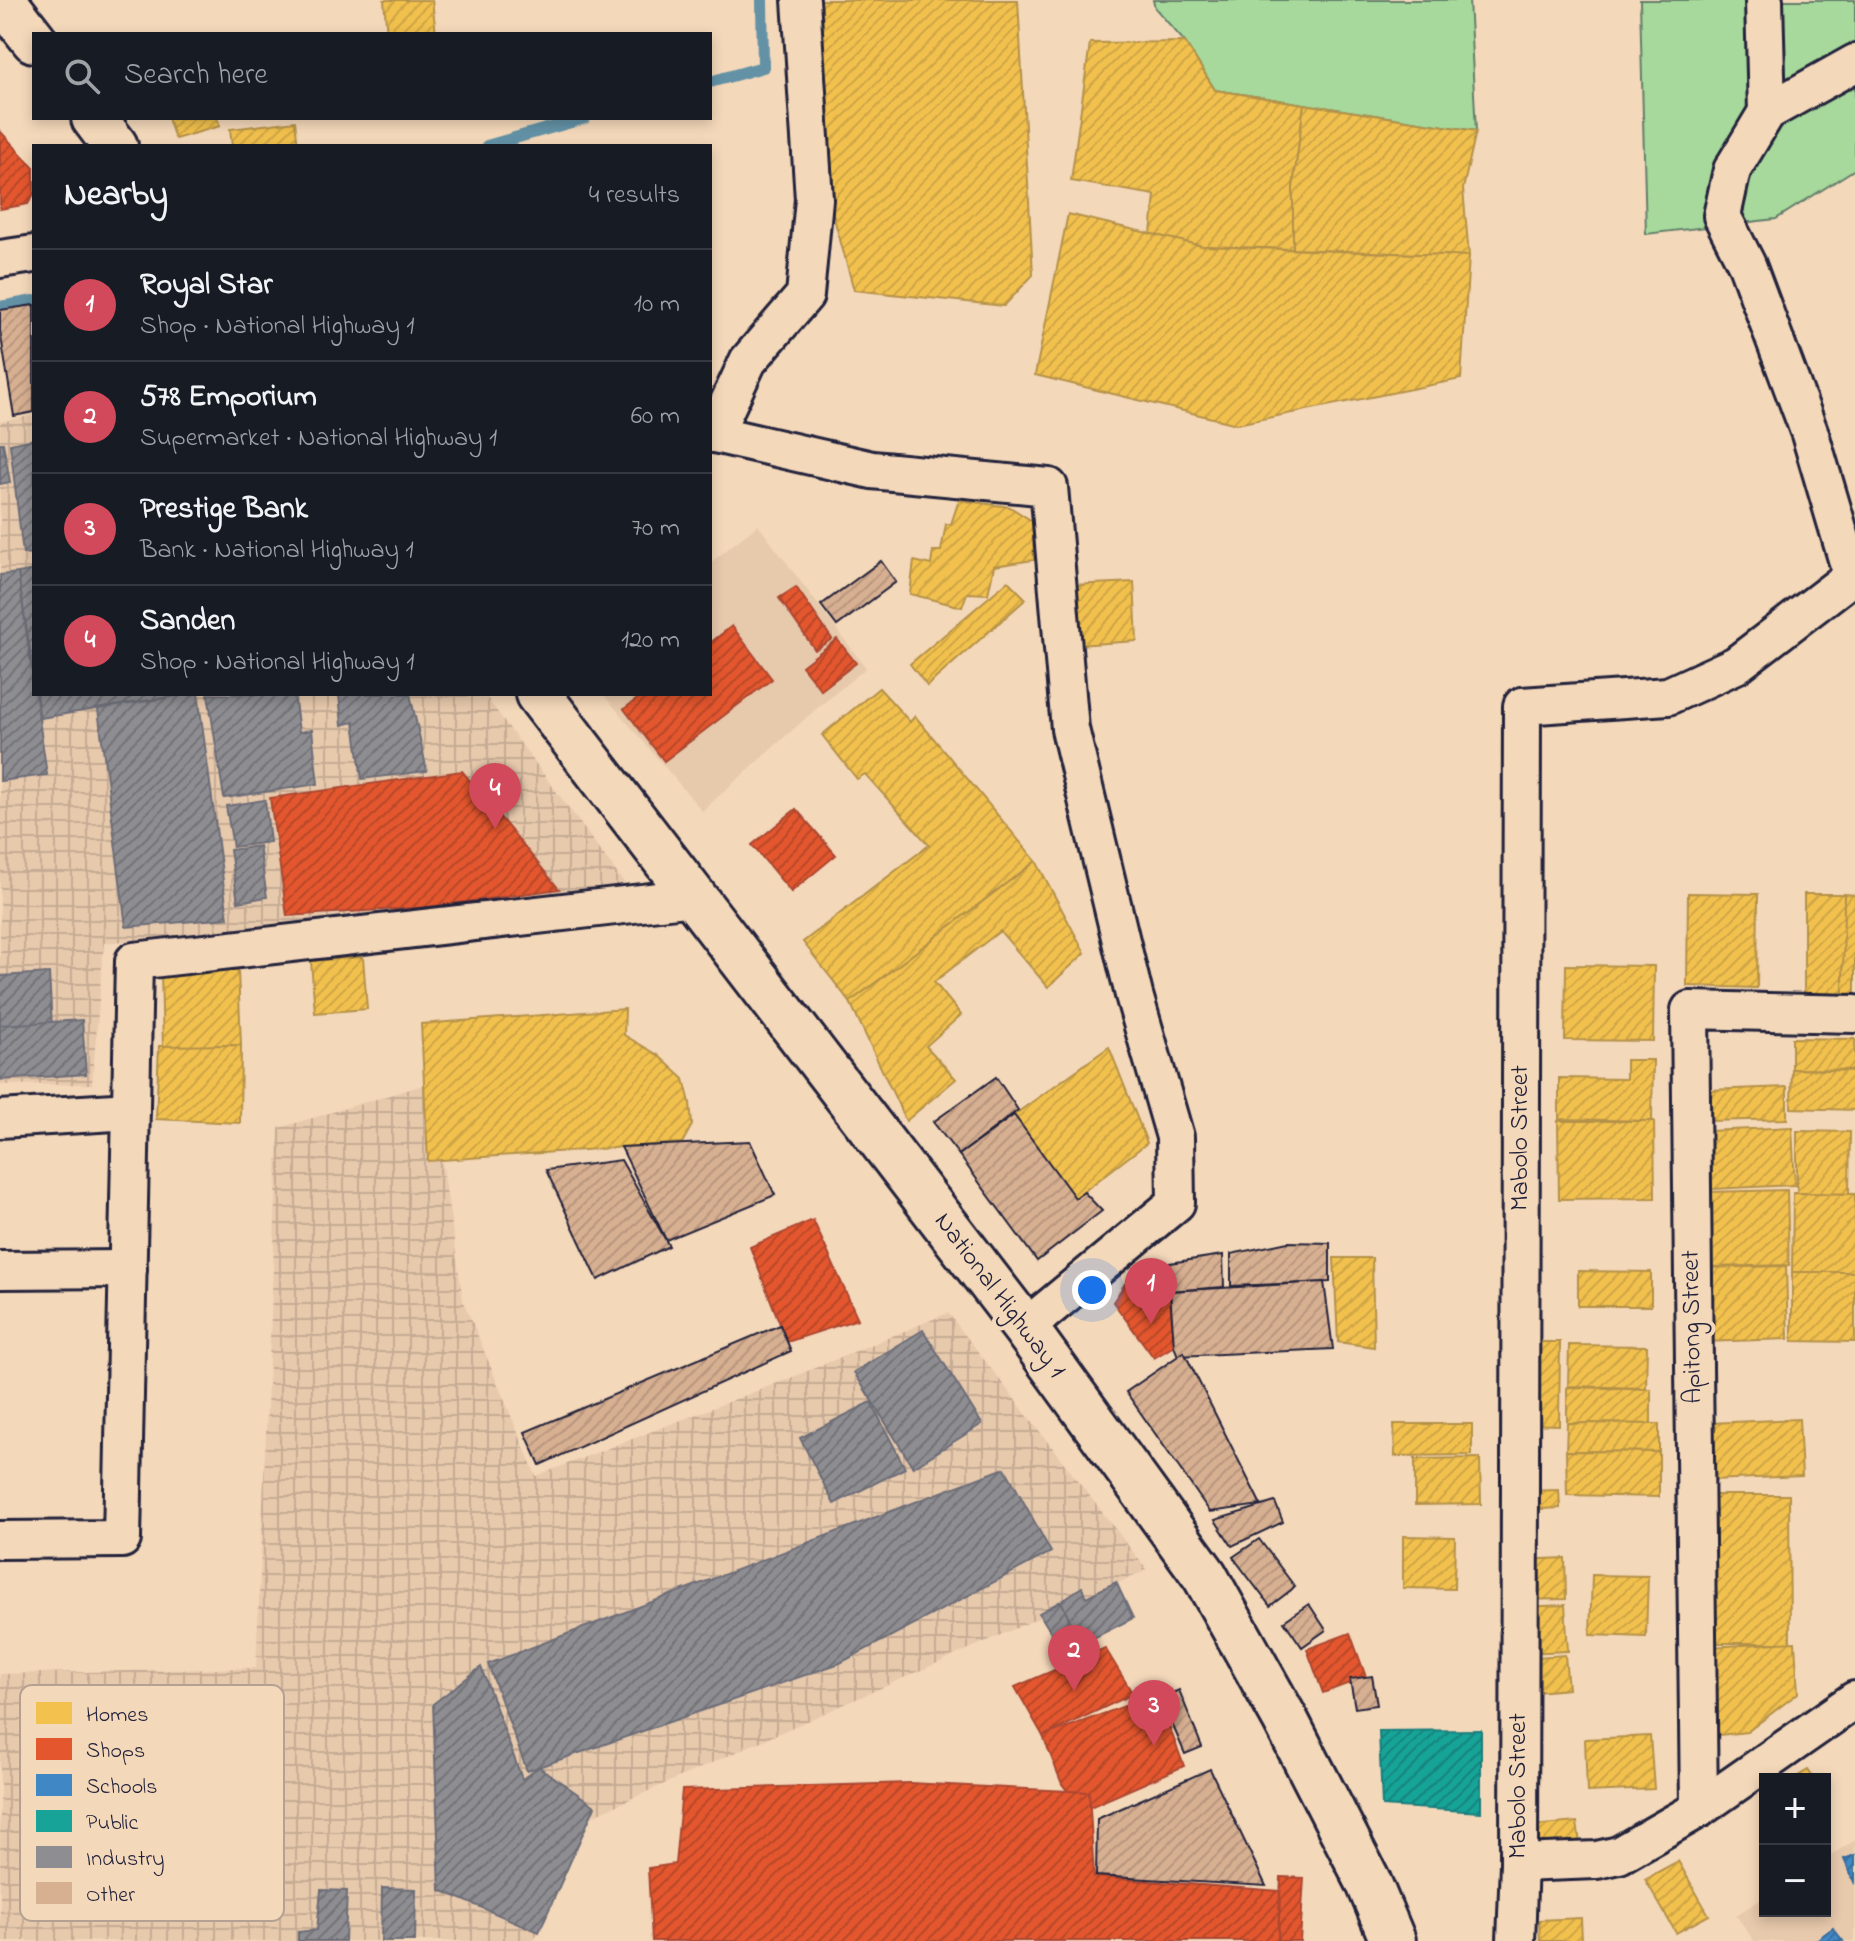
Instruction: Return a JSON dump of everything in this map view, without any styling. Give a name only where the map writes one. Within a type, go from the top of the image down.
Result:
[{"type":"highway","points":[[3,0],[32,37]]},
{"type":"highway","points":[[96,120],[114,144]]},
{"type":"highway","name":"National Highway 1","points":[[540,696],[1025,1328],[1205,1576],[1285,1719],[1368,1881],[1393,1941]]},
{"type":"street","points":[[801,0],[814,199],[805,295],[748,361],[712,434],[872,470],[1049,487],[1070,729],[1134,995],[1175,1137],[1176,1203],[1025,1328]]},
{"type":"street","points":[[1764,0],[1767,112]]},
{"type":"street","points":[[1854,575],[1810,434],[1747,265],[1722,216],[1732,170],[1767,112],[1855,63]]},
{"type":"street","points":[[0,259],[32,254]]},
{"type":"street","name":"Mabolo Street","points":[[1516,1941],[1519,1863],[1522,706],[1668,696],[1736,665],[1854,575]]},
{"type":"street","points":[[0,1540],[122,1539],[134,961],[694,897]]},
{"type":"street","name":"Apitong Street","points":[[1699,1809],[1690,1010],[1855,1014]]},
{"type":"street","points":[[0,1119],[131,1111]]},
{"type":"street","points":[[0,1270],[128,1269]]},
{"type":"street","points":[[1519,1863],[1597,1860],[1619,1855],[1699,1809],[1855,1700]]},
{"type":"shaded area","points":[[32,415],[32,696],[485,696],[631,892],[104,943],[92,1084],[0,1085],[0,422]]},
{"type":"shaded area","points":[[758,525],[866,668],[702,811],[605,696],[712,696],[712,561]]},
{"type":"shaded area","points":[[430,1083],[463,1300],[536,1476],[788,1379],[948,1313],[1147,1570],[592,1816],[534,1941],[0,1941],[0,1674],[256,1668],[279,1128]]},
{"type":"shaded area","points":[[1855,1840],[1855,1941],[1754,1941],[1736,1915],[1759,1901],[1759,1917],[1831,1917],[1831,1855]]},
{"type":"green space","points":[[1153,0],[1469,0],[1476,131],[1215,90],[1185,42],[1155,8]]},
{"type":"green space","points":[[1640,0],[1855,0],[1855,169],[1776,219],[1646,234]]},
{"type":"building: Homes","points":[[384,0],[432,0],[436,32],[387,32]]},
{"type":"building: Homes","points":[[813,0],[1018,0],[1033,275],[1004,306],[854,290],[829,200]]},
{"type":"building: Homes","points":[[1185,42],[1215,90],[1304,104],[1293,188],[1293,249],[1202,246],[1151,234],[1155,195],[1071,181],[1090,43]]},
{"type":"building: Homes","points":[[1304,104],[1476,131],[1463,189],[1469,256],[1293,249],[1293,188]]},
{"type":"building: Homes","points":[[169,120],[218,120],[220,126],[175,139]]},
{"type":"building: Homes","points":[[295,121],[298,144],[232,144],[230,129]]},
{"type":"building: Homes","points":[[1068,214],[1202,246],[1469,256],[1461,379],[1237,424],[1035,375]]},
{"type":"building: Homes","points":[[959,500],[1010,507],[1032,521],[1034,560],[994,566],[988,594],[967,593],[962,607],[910,594],[914,561],[931,565],[933,551],[941,551],[946,524],[951,524]]},
{"type":"building: Homes","points":[[1008,581],[1026,599],[927,686],[910,664]]},
{"type":"building: Homes","points":[[1134,582],[1137,641],[1077,645],[1073,585]]},
{"type":"building: Homes","points":[[879,688],[910,722],[915,716],[1036,861],[850,1002],[803,942],[929,845],[865,774],[857,779],[822,735]]},
{"type":"building: Homes","points":[[1036,861],[1085,953],[1048,987],[1000,931],[934,982],[961,1015],[926,1046],[956,1079],[906,1121],[850,1002]]},
{"type":"building: Homes","points":[[1688,893],[1758,894],[1757,988],[1687,986]]},
{"type":"building: Homes","points":[[1804,894],[1844,894],[1844,995],[1804,995]]},
{"type":"building: Homes","points":[[1844,894],[1855,895],[1855,995],[1843,995]]},
{"type":"building: Homes","points":[[363,957],[367,1009],[315,1013],[311,961]]},
{"type":"building: Homes","points":[[1566,965],[1654,966],[1653,1041],[1565,1040]]},
{"type":"building: Homes","points":[[238,970],[241,1045],[163,1047],[161,972]]},
{"type":"building: Homes","points":[[625,1009],[624,1035],[658,1055],[684,1079],[692,1125],[682,1143],[428,1161],[421,1024]]},
{"type":"building: Homes","points":[[1792,1038],[1855,1039],[1855,1070],[1792,1069]]},
{"type":"building: Homes","points":[[241,1045],[240,1123],[156,1119],[159,1046]]},
{"type":"building: Homes","points":[[1109,1047],[1147,1143],[1075,1198],[1014,1115]]},
{"type":"building: Homes","points":[[1626,1060],[1653,1060],[1652,1121],[1559,1119],[1559,1078],[1626,1079]]},
{"type":"building: Homes","points":[[1792,1069],[1855,1071],[1855,1110],[1791,1108]]},
{"type":"building: Homes","points":[[1787,1087],[1787,1119],[1709,1121],[1708,1090]]},
{"type":"building: Homes","points":[[1558,1121],[1654,1121],[1655,1198],[1559,1199]]},
{"type":"building: Homes","points":[[1792,1127],[1795,1185],[1712,1189],[1709,1131]]},
{"type":"building: Homes","points":[[1797,1131],[1850,1132],[1849,1194],[1797,1193]]},
{"type":"building: Homes","points":[[1787,1190],[1789,1265],[1709,1267],[1707,1192]]},
{"type":"building: Homes","points":[[1793,1193],[1855,1194],[1855,1272],[1792,1272]]},
{"type":"building: Homes","points":[[1334,1258],[1372,1258],[1374,1347],[1338,1342]]},
{"type":"building: Homes","points":[[1786,1266],[1788,1339],[1703,1342],[1701,1268]]},
{"type":"building: Homes","points":[[1578,1271],[1651,1272],[1651,1306],[1578,1306]]},
{"type":"building: Homes","points":[[1792,1272],[1855,1272],[1855,1342],[1792,1341]]},
{"type":"building: Homes","points":[[1522,1342],[1560,1342],[1559,1425],[1521,1424]]},
{"type":"building: Homes","points":[[1569,1345],[1647,1346],[1646,1388],[1568,1386]]},
{"type":"building: Homes","points":[[1567,1387],[1651,1389],[1651,1424],[1567,1423]]},
{"type":"building: Homes","points":[[1799,1419],[1802,1476],[1713,1480],[1710,1423]]},
{"type":"building: Homes","points":[[1567,1423],[1659,1424],[1659,1452],[1566,1451]]},
{"type":"building: Homes","points":[[1394,1424],[1472,1424],[1472,1455],[1395,1456]]},
{"type":"building: Homes","points":[[1566,1451],[1659,1452],[1659,1497],[1567,1495]]},
{"type":"building: Homes","points":[[1480,1458],[1481,1504],[1415,1505],[1415,1459]]},
{"type":"building: Homes","points":[[1559,1490],[1560,1508],[1522,1510],[1521,1491]]},
{"type":"building: Homes","points":[[1715,1495],[1789,1495],[1790,1643],[1716,1643]]},
{"type":"building: Homes","points":[[1403,1536],[1455,1537],[1454,1589],[1403,1588]]},
{"type":"building: Homes","points":[[1565,1558],[1566,1599],[1521,1600],[1519,1560]]},
{"type":"building: Homes","points":[[1592,1575],[1648,1576],[1646,1637],[1590,1635]]},
{"type":"building: Homes","points":[[1565,1605],[1568,1651],[1524,1653],[1521,1607]]},
{"type":"building: Homes","points":[[1795,1642],[1798,1693],[1747,1732],[1710,1736],[1710,1647]]},
{"type":"building: Homes","points":[[1565,1655],[1568,1689],[1525,1693],[1522,1658]]},
{"type":"building: Homes","points":[[1650,1736],[1654,1789],[1587,1792],[1585,1739]]},
{"type":"building: Homes","points":[[1577,1822],[1582,1858],[1535,1856],[1532,1826]]},
{"type":"building: Homes","points":[[1678,1861],[1709,1915],[1676,1933],[1645,1879]]},
{"type":"building: Homes","points":[[1581,1918],[1582,1941],[1540,1941],[1539,1920]]},
{"type":"building: Shops","points":[[0,131],[32,166],[32,197],[28,204],[0,209]]},
{"type":"building: Shops","points":[[796,587],[832,639],[815,650],[779,598]]},
{"type":"building: Shops","points":[[732,626],[772,679],[664,761],[624,709],[641,696],[712,696],[712,641]]},
{"type":"building: Shops","points":[[837,639],[856,663],[821,690],[802,666]]},
{"type":"building: Shops","points":[[462,771],[559,889],[428,907],[287,916],[270,798]]},
{"type":"building: Shops","points":[[796,809],[836,855],[791,892],[752,845]]},
{"type":"building: Shops","points":[[813,1220],[858,1319],[787,1342],[750,1247]]},
{"type":"building: Shops","points":[[1168,1275],[1174,1346],[1154,1358],[1113,1302],[1130,1276]]},
{"type":"building: Shops","points":[[1350,1633],[1366,1677],[1323,1693],[1307,1649]]},
{"type":"building: Shops","points":[[1105,1648],[1133,1694],[1043,1736],[1015,1687]]},
{"type":"building: Shops","points":[[1157,1694],[1184,1766],[1083,1810],[1062,1784],[1043,1736]]},
{"type":"building: Shops","points":[[910,1783],[1089,1792],[1094,1877],[1280,1891],[1278,1941],[652,1941],[648,1868],[675,1864],[682,1790]]},
{"type":"building: Shops","points":[[1281,1877],[1304,1878],[1300,1941],[1278,1941]]},
{"type":"building: Schools","points":[[1855,1855],[1855,1884],[1844,1859]]},
{"type":"building: Schools","points":[[1833,1928],[1843,1941],[1815,1941]]},
{"type":"building: Public","points":[[1481,1730],[1481,1812],[1382,1806],[1379,1731]]},
{"type":"building: Industry","points":[[32,439],[32,553],[23,554],[10,444]]},
{"type":"building: Industry","points":[[0,443],[3,443],[10,482],[0,484]]},
{"type":"building: Industry","points":[[32,570],[32,665],[18,573]]},
{"type":"building: Industry","points":[[18,573],[32,671],[32,696],[36,696],[47,775],[0,781],[0,575]]},
{"type":"building: Industry","points":[[36,696],[176,696],[40,718]]},
{"type":"building: Industry","points":[[178,696],[198,696],[228,918],[126,927],[98,709]]},
{"type":"building: Industry","points":[[208,696],[294,696],[299,732],[312,730],[318,784],[224,798]]},
{"type":"building: Industry","points":[[339,696],[410,696],[427,771],[362,779],[354,722],[342,725]]},
{"type":"building: Industry","points":[[265,800],[270,842],[233,847],[226,806]]},
{"type":"building: Industry","points":[[259,846],[267,897],[238,902],[230,850]]},
{"type":"building: Industry","points":[[49,973],[52,1027],[0,1030],[0,976]]},
{"type":"building: Industry","points":[[82,1020],[86,1074],[0,1080],[0,1025]]},
{"type":"building: Industry","points":[[923,1330],[982,1424],[913,1467],[854,1372]]},
{"type":"building: Industry","points":[[871,1402],[905,1468],[834,1504],[800,1438]]},
{"type":"building: Industry","points":[[1005,1468],[1051,1552],[840,1663],[527,1771],[488,1664]]},
{"type":"building: Industry","points":[[1116,1582],[1133,1618],[1080,1645],[1061,1601],[1082,1587],[1086,1597]]},
{"type":"building: Industry","points":[[1061,1601],[1077,1637],[1060,1647],[1039,1613]]},
{"type":"building: Industry","points":[[481,1667],[522,1779],[539,1767],[595,1806],[539,1932],[440,1890],[433,1704]]},
{"type":"building: Industry","points":[[382,1888],[416,1889],[415,1941],[381,1941]]},
{"type":"building: Industry","points":[[321,1890],[347,1891],[345,1941],[298,1941],[298,1932],[317,1930]]},
{"type":"building: Other","points":[[32,305],[32,412],[14,416],[0,331],[0,310]]},
{"type":"building: Other","points":[[881,561],[896,582],[837,626],[821,605]]},
{"type":"building: Other","points":[[996,1077],[1018,1110],[959,1155],[933,1122]]},
{"type":"building: Other","points":[[1014,1115],[1075,1198],[1084,1192],[1102,1211],[1037,1261],[959,1155]]},
{"type":"building: Other","points":[[750,1141],[775,1195],[666,1240],[621,1147]]},
{"type":"building: Other","points":[[621,1160],[669,1246],[598,1280],[546,1170]]},
{"type":"building: Other","points":[[1288,1242],[1330,1243],[1330,1282],[1231,1286],[1231,1254]]},
{"type":"building: Other","points":[[1223,1255],[1224,1287],[1170,1291],[1170,1263]]},
{"type":"building: Other","points":[[1324,1282],[1333,1349],[1178,1356],[1174,1346],[1170,1291]]},
{"type":"building: Other","points":[[780,1325],[791,1351],[540,1465],[525,1432]]},
{"type":"building: Other","points":[[1184,1352],[1261,1505],[1210,1512],[1126,1392]]},
{"type":"building: Other","points":[[1275,1502],[1283,1522],[1232,1546],[1215,1520]]},
{"type":"building: Other","points":[[1259,1539],[1295,1587],[1270,1606],[1233,1557]]},
{"type":"building: Other","points":[[1309,1604],[1326,1630],[1302,1647],[1284,1621]]},
{"type":"building: Other","points":[[1372,1676],[1377,1705],[1355,1708],[1350,1679]]},
{"type":"building: Other","points":[[1179,1690],[1202,1747],[1185,1754],[1161,1698]]},
{"type":"building: Other","points":[[1210,1769],[1266,1886],[1096,1876],[1097,1819]]},
{"type":"waterway","points":[[712,81],[763,67],[762,0]]},
{"type":"waterway","points":[[494,144],[578,120]]},
{"type":"waterway","points":[[0,307],[32,301]]},
{"type":"place","name":"Sanden","points":[[495,829]]},
{"type":"place","name":"Royal Star","points":[[1151,1324]]},
{"type":"place","name":"578 Emporium","points":[[1074,1691]]},
{"type":"place","name":"Prestige Bank","points":[[1154,1746]]}]
